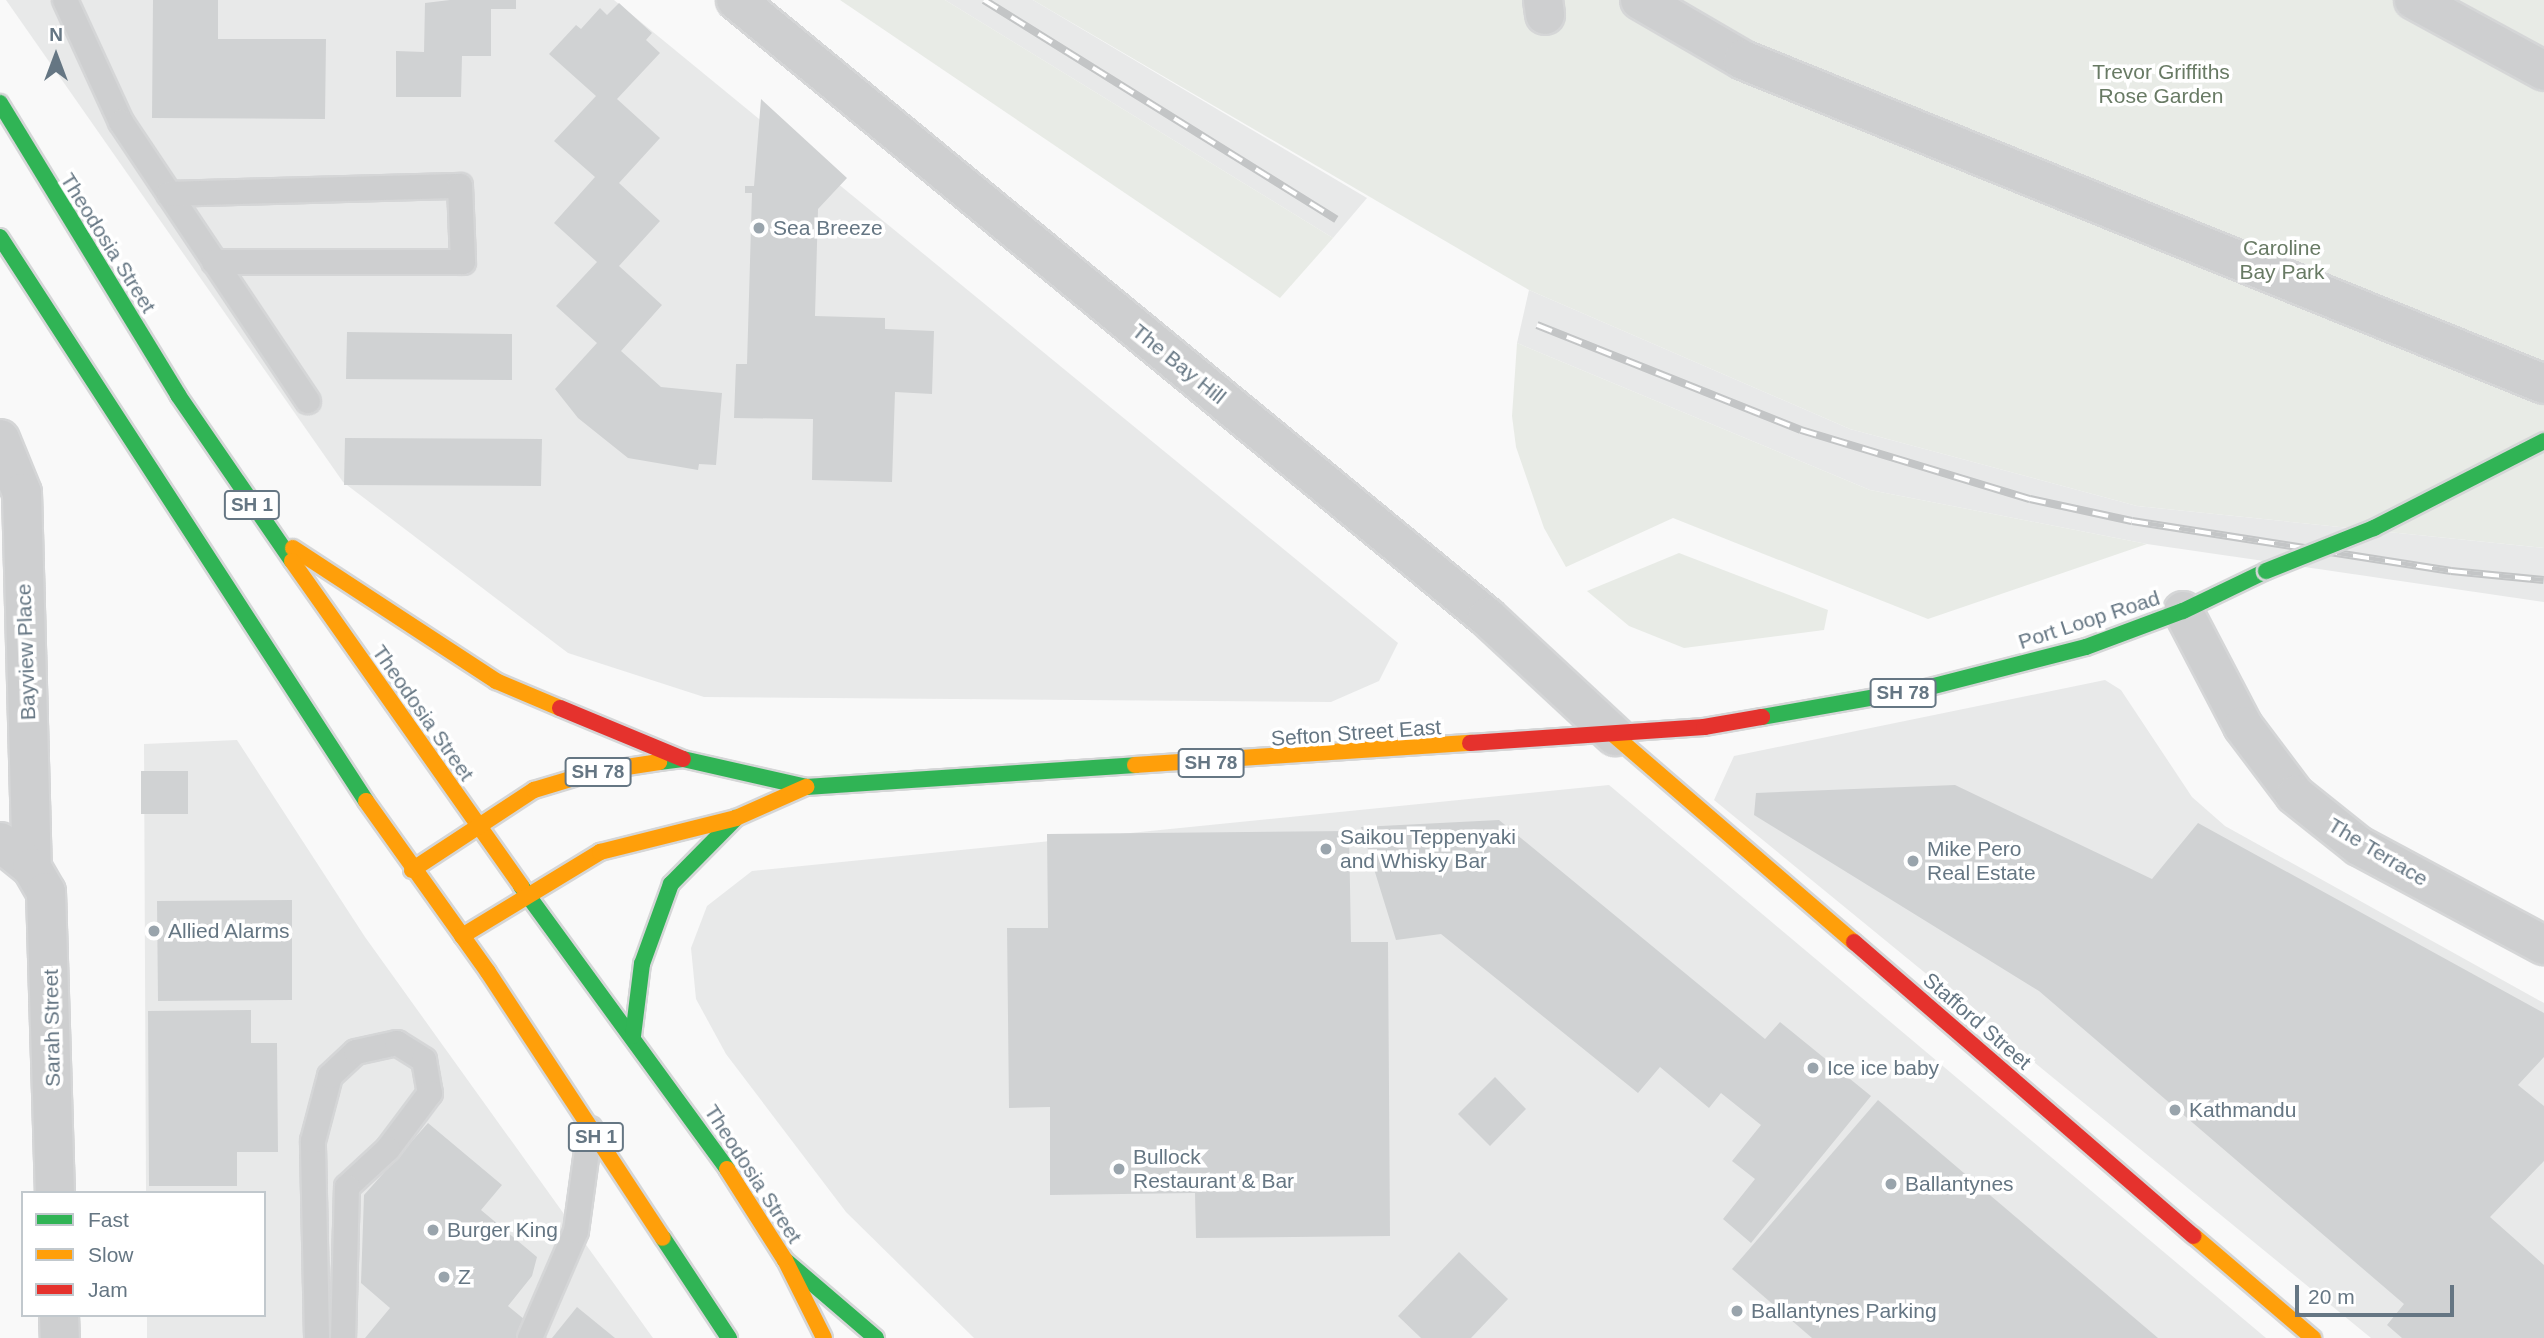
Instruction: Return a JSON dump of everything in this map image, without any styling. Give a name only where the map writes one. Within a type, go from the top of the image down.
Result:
[{"type":"main road","name":"Theodosia Street","points":[[0,103],[178,395],[271,533],[476,825],[529,892],[633,1036],[785,1260],[824,1338]]},
{"type":"main road","name":"SH 1","points":[[0,237],[412,870],[462,936],[590,1129],[698,1282],[729,1338]]},
{"type":"main road","name":"Port Loop Road","points":[[1615,736],[1767,719],[1926,688],[2086,647],[2183,611],[2266,571],[2374,528],[2544,441]]},
{"type":"main road","points":[[271,533],[496,681],[683,759]]},
{"type":"main road","name":"Sefton Street East","points":[[412,870],[476,825],[534,790],[594,772],[683,759],[806,787],[1615,736]]},
{"type":"main road","name":"Stafford Street","points":[[1615,736],[2313,1338]]},
{"type":"main road","name":"Sefton Street East","points":[[462,936],[529,892],[600,852],[736,818],[806,787]]},
{"type":"main road","points":[[633,1036],[642,964],[671,884],[736,818]]},
{"type":"main road","points":[[785,1260],[876,1338]]},
{"type":"street","name":"The Bay Hill","points":[[736,0],[1487,617],[1615,736]]},
{"type":"street","points":[[1640,0],[1743,60],[2544,384]]},
{"type":"street","points":[[2414,0],[2544,71]]},
{"type":"street","name":"Bayview Place","points":[[0,439],[22,493],[32,868]]},
{"type":"street","name":"The Terrace","points":[[2183,611],[2244,726],[2295,795],[2359,846],[2544,945]]},
{"type":"street","points":[[0,842],[32,868]]},
{"type":"street","name":"Sarah Street","points":[[32,868],[46,892],[51,930],[55,1191]]},
{"type":"street","points":[[59,1317],[60,1338]]},
{"type":"lane","points":[[65,0],[121,122],[308,401]]},
{"type":"lane","points":[[169,194],[460,186],[463,262],[214,262]]},
{"type":"lane","points":[[317,1338],[313,1141],[330,1076],[356,1052],[397,1043],[424,1060],[430,1093],[388,1149],[346,1187],[343,1338]]},
{"type":"lane","points":[[530,1338],[576,1231],[590,1129]]},
{"type":"shaded area","points":[[6,0],[614,0],[1398,643],[1379,681],[1331,702],[704,697],[568,653],[343,482]]},
{"type":"shaded area","points":[[945,0],[1033,0],[1367,198],[1333,238]]},
{"type":"shaded area","points":[[1529,290],[1850,429],[2137,506],[2544,548],[2544,602],[2147,544],[1870,490],[1517,343]]},
{"type":"shaded area","points":[[2105,680],[2121,690],[2192,797],[2225,826],[2544,1003],[2544,1338],[2371,1338],[1714,800],[1734,756]]},
{"type":"shaded area","points":[[237,740],[365,937],[653,1338],[147,1338],[147,1317],[266,1317],[266,1191],[146,1191],[144,744]]},
{"type":"shaded area","points":[[1609,785],[2266,1338],[974,1338],[846,1212],[726,1054],[696,999],[691,948],[707,906],[752,871]]},
{"type":"green space","points":[[840,0],[945,0],[1333,238],[1280,298]]},
{"type":"green space","name":"Caroline Bay Park","points":[[1033,0],[2544,0],[2544,548],[2137,506],[1850,429],[1529,290]]},
{"type":"green space","points":[[1517,343],[1870,490],[2147,544],[1928,619],[1673,518],[1566,567],[1544,528],[1516,447],[1512,416]]},
{"type":"green space","points":[[1679,553],[1828,610],[1824,630],[1684,648],[1629,626],[1587,591]]},
{"type":"building","points":[[153,0],[218,0],[218,39],[326,39],[325,119],[152,118]]},
{"type":"building","points":[[450,0],[516,0],[516,9],[491,9],[491,56],[462,56],[461,97],[396,97],[396,51],[424,52],[425,3]]},
{"type":"building","points":[[619,3],[652,33],[646,40],[660,53],[617,99],[660,138],[619,183],[660,221],[619,266],[662,305],[621,351],[661,387],[722,393],[716,465],[699,464],[698,470],[628,458],[578,418],[555,389],[597,343],[556,306],[597,262],[554,223],[595,177],[554,141],[596,96],[549,54],[576,25],[581,29],[600,8],[607,15]]},
{"type":"building","points":[[761,99],[847,178],[818,209],[815,316],[885,318],[885,329],[934,331],[932,394],[895,392],[892,482],[812,480],[813,419],[734,418],[736,364],[747,364],[752,193],[745,193],[745,186],[754,186]]},
{"type":"building","points":[[347,332],[512,334],[512,380],[346,379]]},
{"type":"building","points":[[345,438],[542,439],[541,486],[344,485]]},
{"type":"building","points":[[141,771],[188,771],[188,814],[141,814]]},
{"type":"building","points":[[1955,785],[2152,879],[2198,823],[2544,1013],[2544,1057],[2518,1085],[2544,1106],[2544,1161],[2490,1217],[2544,1265],[2544,1338],[2402,1338],[2387,1325],[2404,1304],[2039,991],[1754,815],[1756,793]]},
{"type":"building","points":[[1499,820],[1765,1039],[1780,1022],[1871,1096],[1751,1243],[1723,1219],[1755,1179],[1732,1161],[1761,1125],[1721,1093],[1709,1108],[1660,1067],[1638,1093],[1441,934],[1396,940],[1361,827]]},
{"type":"building","points":[[1349,831],[1351,942],[1388,942],[1390,1236],[1196,1238],[1195,1193],[1050,1195],[1050,1107],[1009,1108],[1007,928],[1048,928],[1047,834]]},
{"type":"building","points":[[292,900],[292,1000],[158,1001],[157,901]]},
{"type":"building","points":[[251,1010],[251,1043],[277,1043],[278,1152],[237,1152],[237,1186],[149,1186],[148,1011]]},
{"type":"building","points":[[1495,1077],[1526,1109],[1490,1146],[1458,1114]]},
{"type":"building","name":"Ballantynes","points":[[1878,1100],[2158,1338],[1812,1338],[1732,1269]]},
{"type":"building","name":"Burger King","points":[[428,1123],[502,1185],[481,1210],[537,1257],[532,1276],[508,1306],[547,1338],[365,1338],[390,1308],[361,1283],[364,1195]]},
{"type":"building","points":[[1459,1252],[1508,1299],[1471,1338],[1421,1338],[1398,1316]]},
{"type":"building","points":[[577,1307],[615,1338],[552,1338]]},
{"type":"railway","points":[[984,0],[1336,219]]},
{"type":"railway","points":[[1537,325],[1801,430],[2030,499],[2132,521],[2451,571],[2544,580]]},
{"type":"traffic: fast","points":[[0,103],[178,395],[292,561]]},
{"type":"traffic: fast","points":[[0,237],[366,801]]},
{"type":"traffic: fast","points":[[2266,571],[2374,528],[2544,441]]},
{"type":"traffic: fast","points":[[1762,717],[1926,688],[2086,647],[2183,611],[2266,571]]},
{"type":"traffic: fast","points":[[659,762],[683,759],[806,787],[1135,765]]},
{"type":"traffic: fast","points":[[633,1036],[642,964],[671,884],[736,818]]},
{"type":"traffic: fast","points":[[521,886],[727,1169]]},
{"type":"traffic: fast","points":[[663,1238],[729,1338]]},
{"type":"traffic: fast","points":[[785,1260],[876,1338]]},
{"type":"traffic: slow","points":[[293,548],[496,681],[560,708]]},
{"type":"traffic: slow","points":[[292,561],[521,886]]},
{"type":"traffic: slow","points":[[1615,736],[1854,942]]},
{"type":"traffic: slow","points":[[1135,765],[1470,743]]},
{"type":"traffic: slow","points":[[412,870],[534,790],[594,772],[659,762]]},
{"type":"traffic: slow","points":[[462,936],[600,852],[736,818],[806,787]]},
{"type":"traffic: slow","points":[[366,801],[488,972],[663,1238]]},
{"type":"traffic: slow","points":[[727,1169],[785,1260],[824,1338]]},
{"type":"traffic: slow","points":[[2194,1236],[2313,1338]]},
{"type":"traffic: jam","points":[[560,708],[683,759]]},
{"type":"traffic: jam","points":[[1470,743],[1704,727],[1762,717]]},
{"type":"traffic: jam","points":[[1854,942],[2194,1236]]},
{"type":"place","name":"Sea Breeze","points":[[759,228]]},
{"type":"place","name":"Saikou Teppenyaki and Whisky Bar","points":[[1326,849]]},
{"type":"place","name":"Mike Pero Real Estate","points":[[1913,861]]},
{"type":"place","name":"Allied Alarms","points":[[154,931]]},
{"type":"place","name":"Ice ice baby","points":[[1813,1068]]},
{"type":"place","name":"Kathmandu","points":[[2175,1110]]},
{"type":"place","name":"Bullock Restaurant & Bar","points":[[1119,1169]]},
{"type":"place","name":"Ballantynes","points":[[1891,1184]]},
{"type":"place","name":"Burger King","points":[[433,1230]]},
{"type":"place","name":"Z","points":[[444,1277]]},
{"type":"place","name":"Ballantynes Parking","points":[[1737,1311]]},
{"type":"park label","name":"Trevor Griffiths Rose Garden","points":[[2161,84]]}]
